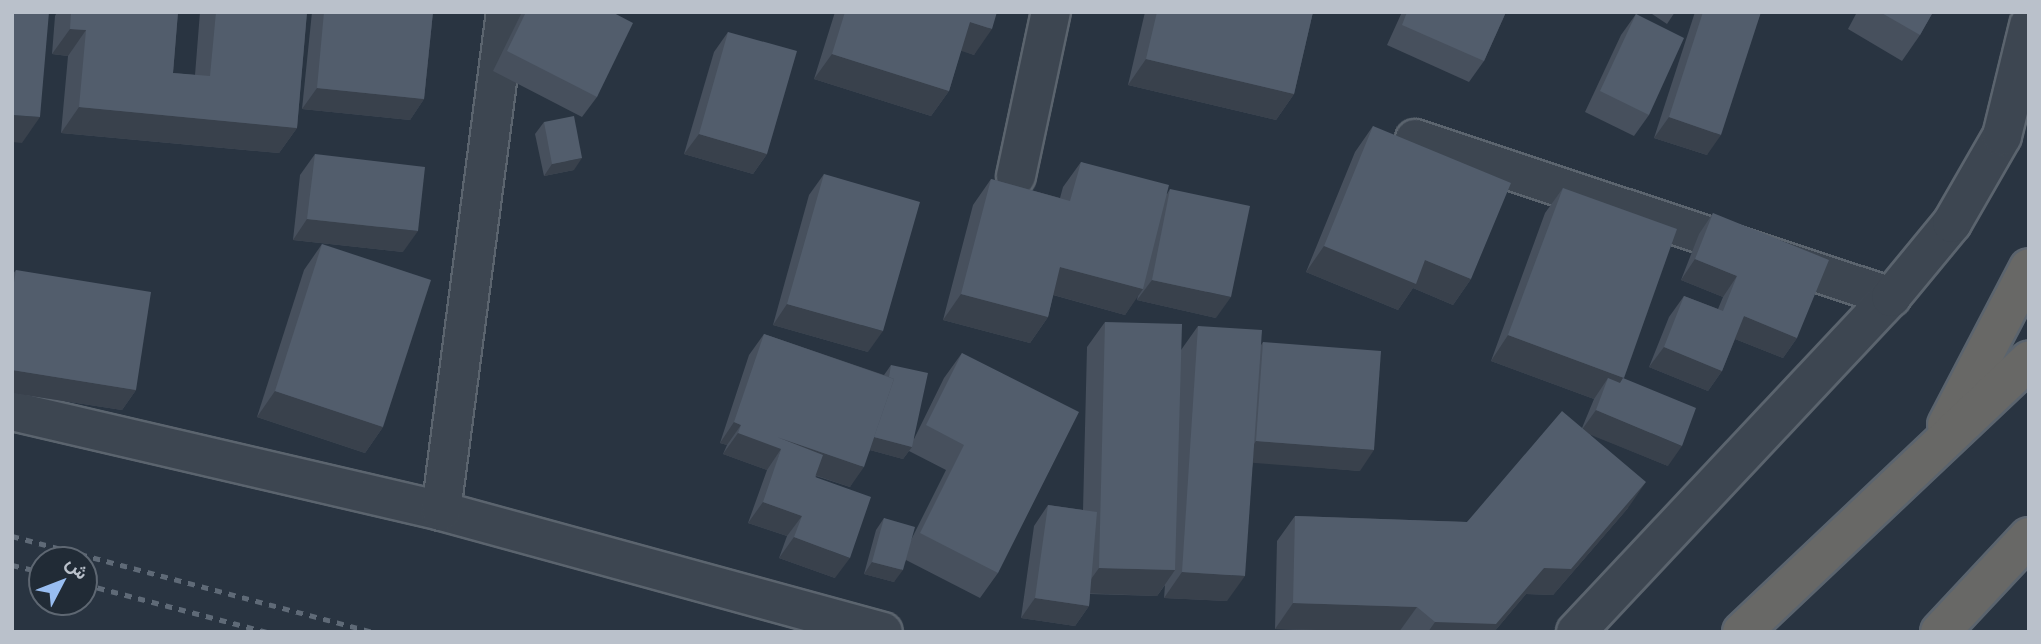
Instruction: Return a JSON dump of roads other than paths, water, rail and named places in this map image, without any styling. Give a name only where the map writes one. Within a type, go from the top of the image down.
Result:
[{"type":"highway","points":[[1933,453],[2029,268]]},
{"type":"highway","points":[[1742,632],[2029,361]]},
{"type":"highway","points":[[1940,632],[2029,537]]},
{"type":"street","points":[[441,511],[506,12]]},
{"type":"street","points":[[1016,176],[1051,12]]},
{"type":"street","points":[[1576,632],[1891,297],[1952,223],[2002,136],[2029,25]]},
{"type":"street","points":[[1415,139],[1891,297]]},
{"type":"street","points":[[12,411],[441,511],[883,632]]},
{"type":"railway","points":[[12,536],[374,632]]},
{"type":"railway","points":[[12,565],[28,569]]},
{"type":"railway","points":[[98,588],[267,632]]}]
